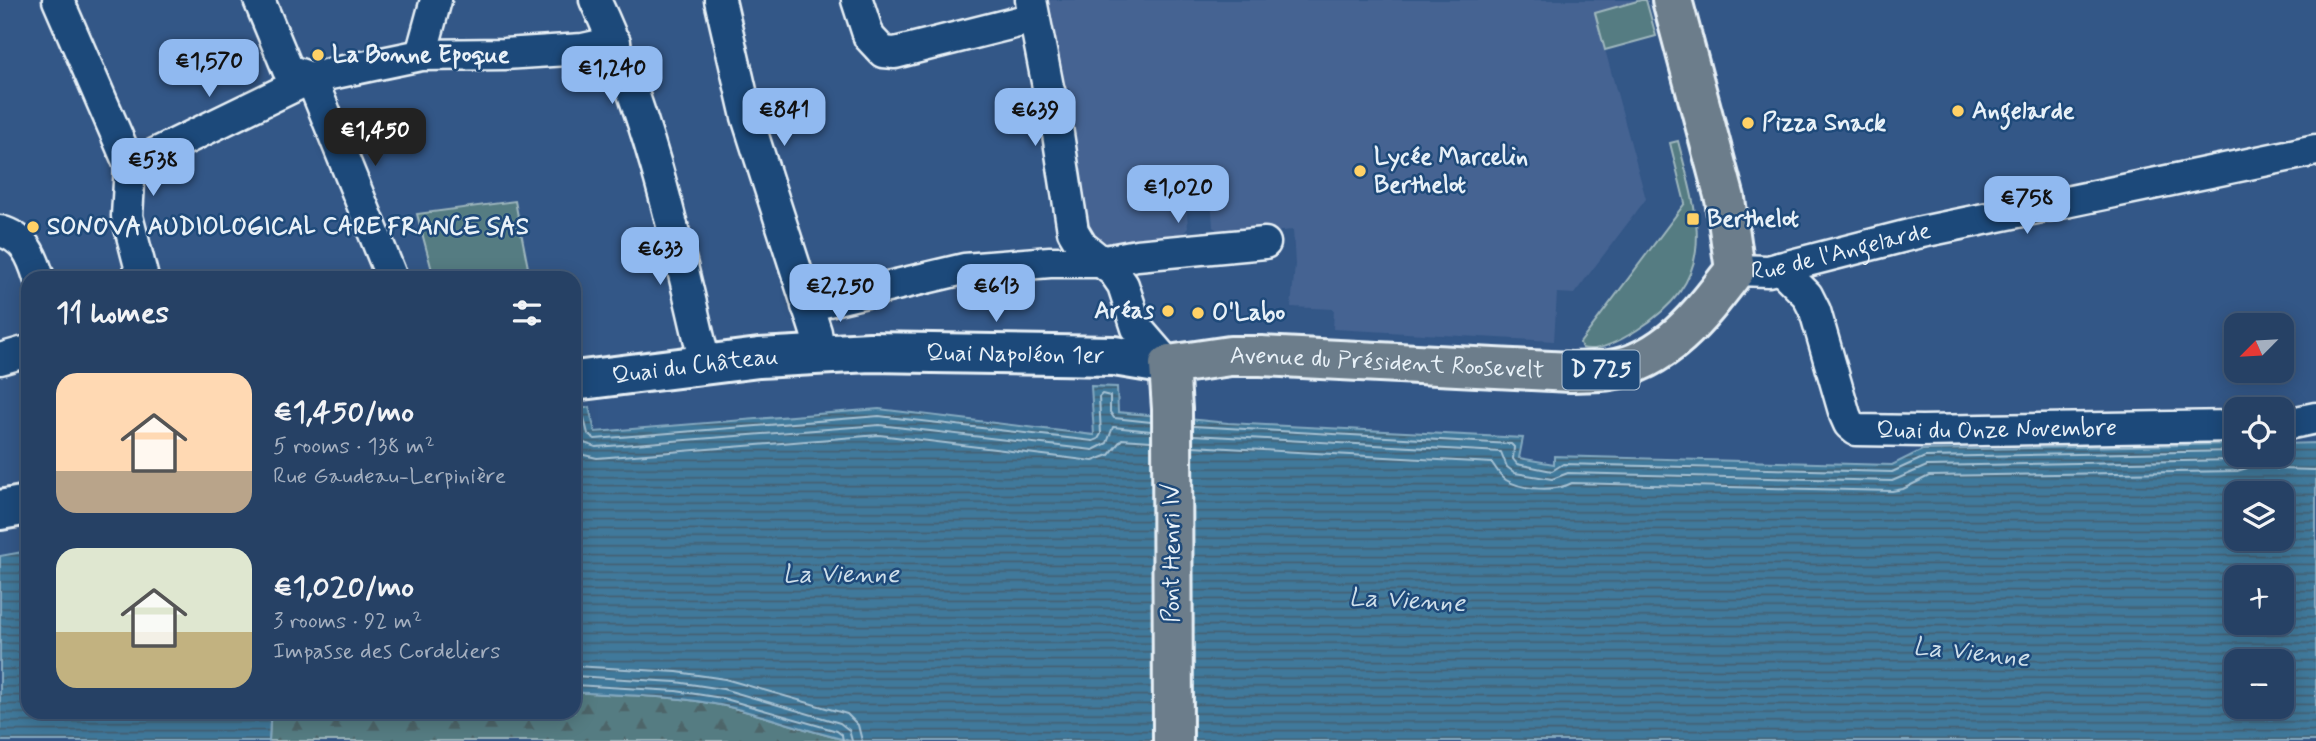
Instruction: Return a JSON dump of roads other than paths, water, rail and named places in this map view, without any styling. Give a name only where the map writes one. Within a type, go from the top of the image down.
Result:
[{"type":"main road","points":[[1672,0],[1725,199],[1735,270]]},
{"type":"main road","name":"Avenue du Président Roosevelt","points":[[1169,365],[1230,356],[1261,356],[1571,372],[1611,370],[1650,357],[1686,331],[1735,270]]},
{"type":"main road","name":"Quai du Château","points":[[581,380],[705,363],[819,354]]},
{"type":"main road","name":"Quai Napoléon 1er","points":[[819,354],[1114,356],[1169,365]]},
{"type":"main road","name":"Pont Henri IV","points":[[1169,365],[1172,409],[1172,741]]},
{"type":"main road","points":[[0,510],[21,506]]},
{"type":"street","points":[[58,0],[130,166],[127,216],[141,271]]},
{"type":"street","points":[[258,0],[288,70],[311,78],[389,271]]},
{"type":"street","points":[[421,55],[436,0]]},
{"type":"street","points":[[595,0],[615,42],[640,107],[705,363]]},
{"type":"street","points":[[720,0],[747,117],[816,332],[819,354]]},
{"type":"street","points":[[857,0],[869,37],[884,52],[895,53],[1032,9],[1054,108],[1073,231],[1082,246],[1114,272],[1123,285],[1136,328],[1169,365]]},
{"type":"street","points":[[130,166],[311,78],[421,55],[583,49],[615,42]]},
{"type":"street","name":"Rue de l'Angelarde","points":[[1735,270],[1768,271],[1917,233],[2316,150]]},
{"type":"street","points":[[0,231],[28,247],[37,271]]},
{"type":"street","points":[[807,306],[964,269],[1050,262],[1099,262],[1137,254],[1265,243]]},
{"type":"street","name":"Quai du Onze Novembre","points":[[1780,268],[1807,295],[1815,311],[1845,415],[1856,430],[2224,426]]},
{"type":"street","points":[[0,359],[21,353]]},
{"type":"street","points":[[2294,423],[2316,418]]},
{"type":"water","name":"La Vienne","points":[[1091,386],[1117,387],[1118,412],[1228,423],[1523,438],[1519,458],[1554,464],[1554,456],[1892,465],[1922,450],[2224,444],[2224,467],[2294,467],[2294,444],[2316,443],[2316,741],[851,741],[702,702],[581,692],[581,409],[589,407],[595,432],[879,409],[1094,435]]},
{"type":"water","points":[[21,552],[21,719],[272,719],[269,741],[0,741],[0,556]]},
{"type":"place","name":"La Bonne Epoque","points":[[318,55]]},
{"type":"place","name":"Angelarde","points":[[1958,111]]},
{"type":"place","name":"Pizza Snack","points":[[1748,123]]},
{"type":"place","name":"Lycée Marcelin Berthelot","points":[[1360,171]]},
{"type":"place","name":"Berthelot","points":[[1693,219]]},
{"type":"place","name":"SONOVA AUDIOLOGICAL CARE FRANCE SAS","points":[[33,227]]},
{"type":"place","name":"Aréas","points":[[1168,311]]},
{"type":"place","name":"O'Labo","points":[[1198,313]]}]
